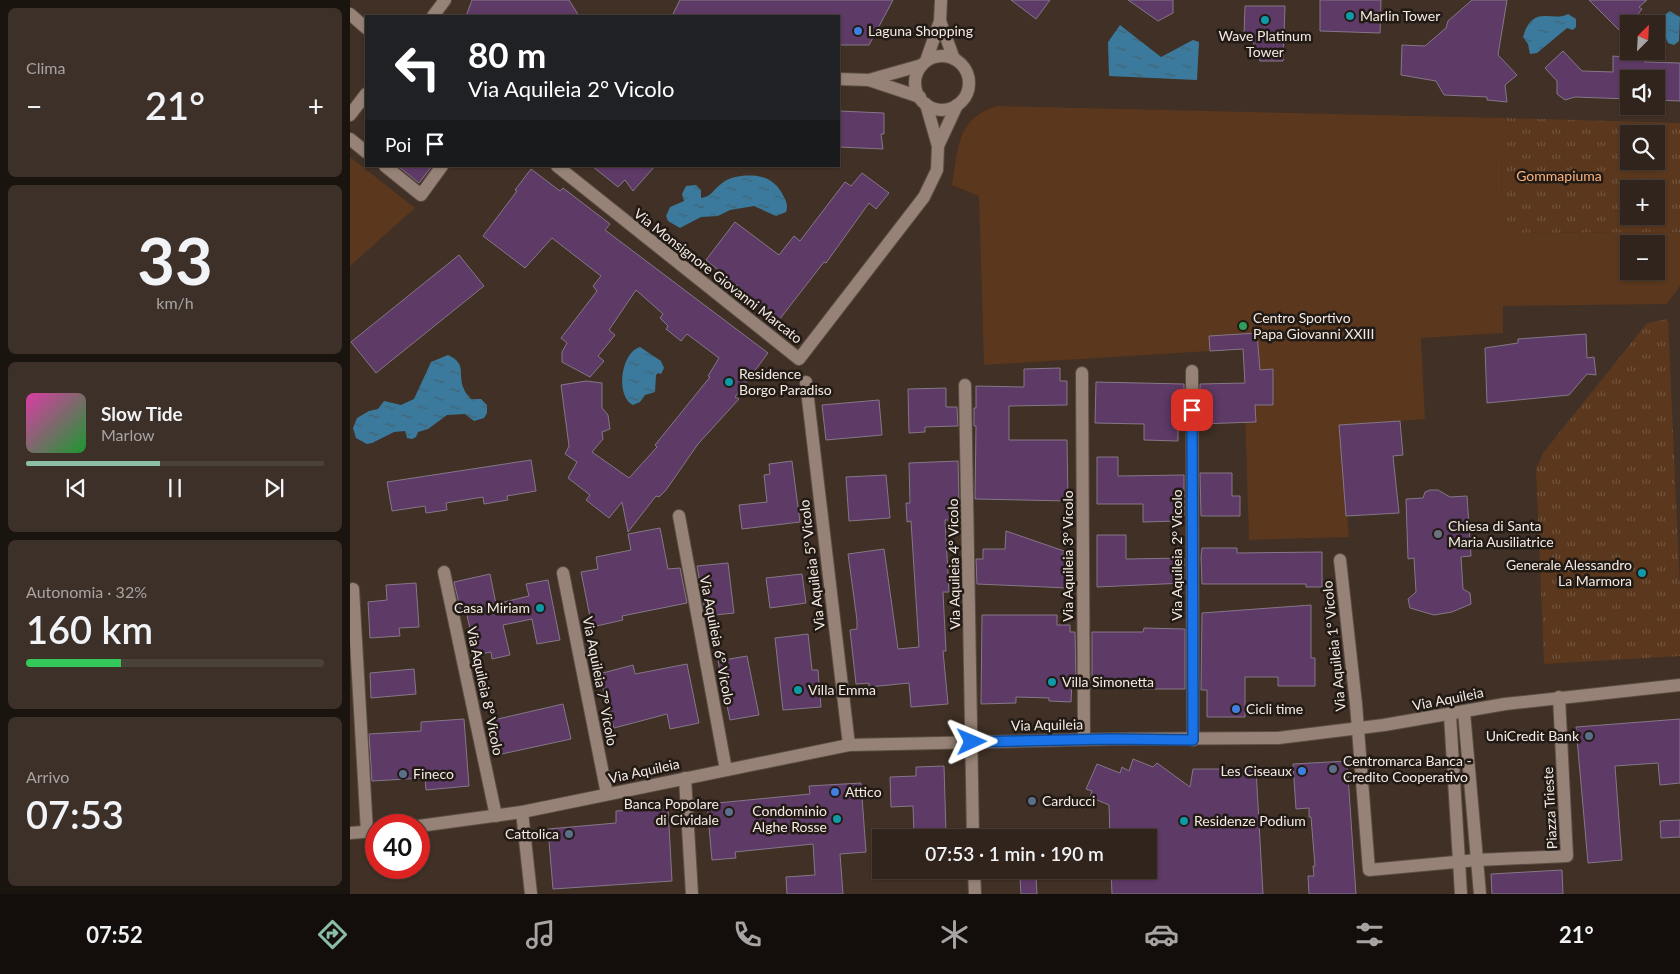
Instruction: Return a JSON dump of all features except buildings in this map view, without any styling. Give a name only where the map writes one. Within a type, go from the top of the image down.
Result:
[{"type":"street","points":[[434,15],[446,0]]},
{"type":"street","points":[[442,15],[446,0]]},
{"type":"street","points":[[923,101],[915,80],[924,63],[940,21],[941,0]]},
{"type":"street","points":[[350,14],[365,27]]},
{"type":"street","points":[[940,21],[954,59]]},
{"type":"street","points":[[840,79],[869,80],[924,63],[938,56],[954,59],[961,64],[968,76],[967,92],[957,105],[946,109],[937,109],[923,101],[869,80]]},
{"type":"street","points":[[350,115],[365,95]]},
{"type":"street","name":"Via Monsignore Giovanni Marcato","points":[[558,167],[799,359],[924,197],[937,170],[938,146],[923,101]]},
{"type":"street","name":"Via Monsignore Giovanni Marcato","points":[[938,146],[957,105]]},
{"type":"street","points":[[350,139],[365,151]]},
{"type":"street","points":[[385,167],[421,195],[441,167]]},
{"type":"street","name":"Via Aquileia 2° Vicolo","points":[[1192,371],[1193,740]]},
{"type":"street","name":"Via Aquileia 3° Vicolo","points":[[1082,373],[1084,739]]},
{"type":"street","name":"Via Aquileia 5° Vicolo","points":[[806,382],[849,745]]},
{"type":"street","name":"Via Aquileia 4° Vicolo","points":[[965,385],[973,829]]},
{"type":"street","name":"Via Aquileia 6° Vicolo","points":[[679,516],[726,770]]},
{"type":"street","name":"Via Aquileia 1° Vicolo","points":[[1340,560],[1358,729],[1369,870],[1458,862]]},
{"type":"street","name":"Via Aquileia 8° Vicolo","points":[[444,572],[496,816]]},
{"type":"street","name":"Via Aquileia 7° Vicolo","points":[[563,573],[608,794]]},
{"type":"street","points":[[353,590],[371,814]]},
{"type":"street","name":"Via Aquileia","points":[[430,825],[522,812],[849,745],[1084,739],[1193,740],[1278,738],[1358,729],[1562,697],[1680,685]]},
{"type":"street","points":[[1458,862],[1477,864],[1572,862],[1562,697]]},
{"type":"street","points":[[1464,712],[1480,894]]},
{"type":"street","points":[[1450,715],[1461,894]]},
{"type":"street","points":[[685,778],[692,894]]},
{"type":"street","points":[[522,812],[531,894]]},
{"type":"street","points":[[350,833],[365,832]]},
{"type":"street","points":[[974,879],[975,894]]},
{"type":"green space","name":"Centro Sportivo Papa Giovanni XXIII","points":[[997,106],[1502,118],[1501,233],[1680,232],[1680,286],[1667,304],[1503,306],[1503,333],[1421,338],[1425,419],[1339,425],[1349,537],[1249,540],[1243,349],[984,365],[979,196],[952,185],[961,137],[966,127],[984,111]]},
{"type":"green space","name":"Gommapiuma","points":[[1502,118],[1680,123],[1680,232],[1501,233]]},
{"type":"green space","points":[[350,157],[415,208],[350,266]]},
{"type":"green space","points":[[1668,319],[1680,589],[1680,656],[1544,664],[1536,469],[1543,453],[1647,323]]},
{"type":"water","points":[[1670,11],[1680,17],[1679,41],[1674,45],[1668,43],[1665,36],[1664,15]]},
{"type":"water","points":[[1568,14],[1576,19],[1576,27],[1573,30],[1567,28],[1537,53],[1530,54],[1528,44],[1523,37],[1532,20],[1544,16],[1556,17]]},
{"type":"water","points":[[1120,25],[1161,57],[1193,40],[1199,42],[1197,80],[1109,76],[1108,42]]},
{"type":"water","points":[[741,176],[755,176],[772,181],[785,199],[786,212],[776,216],[754,206],[730,210],[718,216],[701,217],[680,228],[668,221],[666,216],[670,207],[684,201],[682,194],[686,186],[696,185],[701,190],[701,198],[710,195],[718,186],[726,181]]},
{"type":"water","points":[[640,347],[661,361],[664,368],[661,374],[658,373],[656,375],[655,392],[645,395],[640,402],[633,405],[627,400],[624,393],[622,384],[623,374],[628,357]]},
{"type":"water","points":[[448,355],[454,358],[460,366],[462,384],[466,393],[471,399],[481,399],[487,405],[487,413],[484,418],[474,421],[465,414],[447,415],[428,429],[418,432],[416,437],[412,439],[407,438],[405,431],[394,432],[367,444],[356,438],[353,428],[357,418],[369,411],[378,409],[384,401],[401,405],[414,399],[431,362]]},
{"type":"place","name":"Marlin Tower","points":[[1350,16]]},
{"type":"place","name":"Wave Platinum Tower","points":[[1265,20]]},
{"type":"place","name":"Laguna Shopping","points":[[858,31]]},
{"type":"place","name":"Centro Sportivo Papa Giovanni XXIII","points":[[1243,326]]},
{"type":"place","name":"Residence Borgo Paradiso","points":[[729,382]]},
{"type":"place","name":"Chiesa di Santa Maria Ausiliatrice","points":[[1438,534]]},
{"type":"place","name":"Generale Alessandro La Marmora","points":[[1642,573]]},
{"type":"place","name":"Casa Miriam","points":[[540,608]]},
{"type":"place","name":"Villa Simonetta","points":[[1052,682]]},
{"type":"place","name":"Villa Emma","points":[[798,690]]},
{"type":"place","name":"Cicli time","points":[[1236,709]]},
{"type":"place","name":"UniCredit Bank","points":[[1589,736]]},
{"type":"place","name":"Centromarca Banca - Credito Cooperativo","points":[[1333,769]]},
{"type":"place","name":"Les Ciseaux","points":[[1302,771]]},
{"type":"place","name":"Fineco","points":[[403,774]]},
{"type":"place","name":"Attico","points":[[835,792]]},
{"type":"place","name":"Carducci","points":[[1032,801]]},
{"type":"place","name":"Banca Popolare di Cividale","points":[[729,812]]},
{"type":"place","name":"Condominio Alghe Rosse","points":[[837,819]]},
{"type":"place","name":"Residenze Podium","points":[[1184,821]]},
{"type":"place","name":"Cattolica","points":[[569,834]]},
{"type":"route","points":[[972,742],[1111,739],[1193,740],[1192,410]]}]
